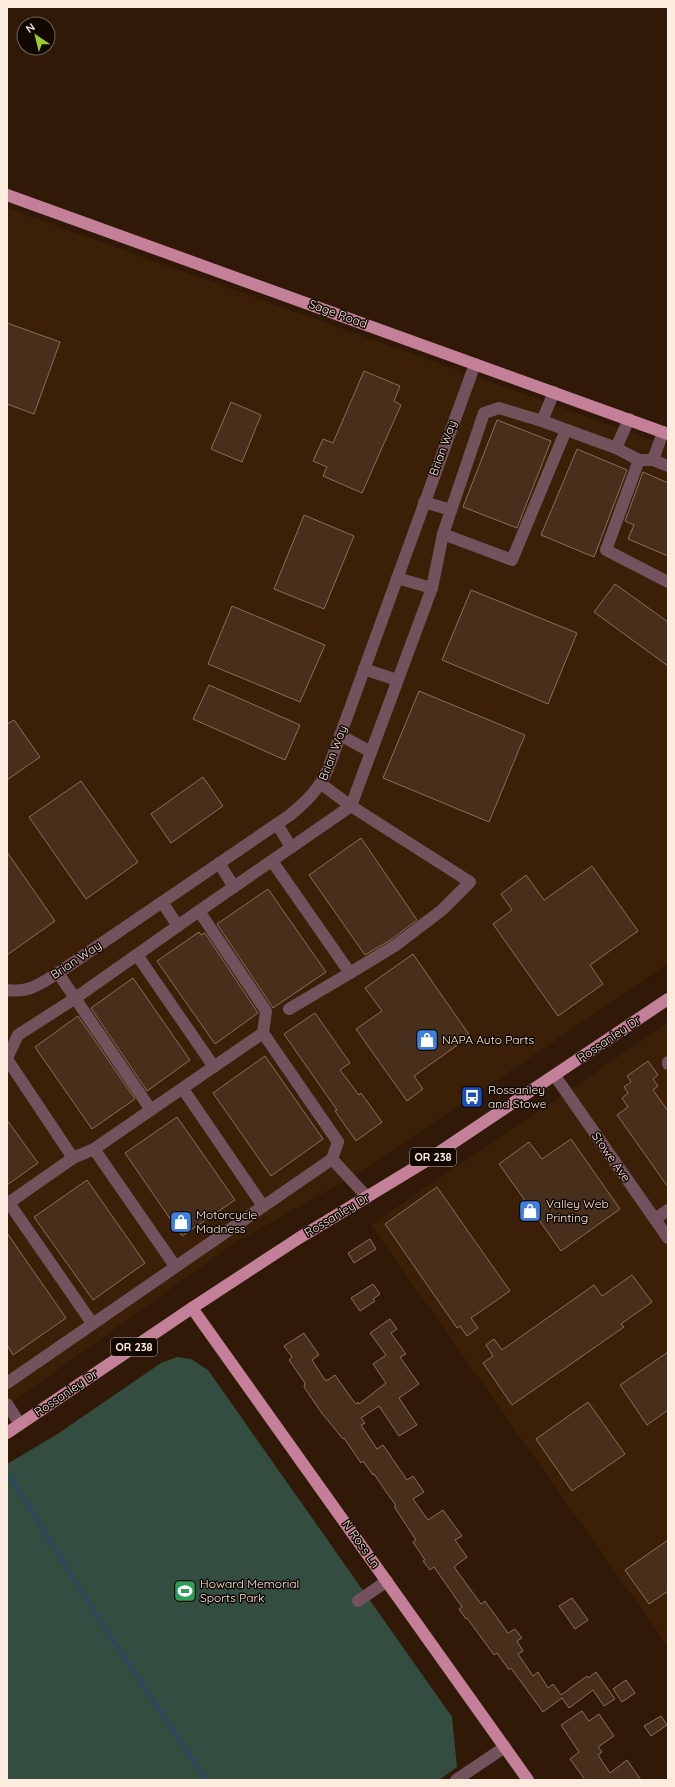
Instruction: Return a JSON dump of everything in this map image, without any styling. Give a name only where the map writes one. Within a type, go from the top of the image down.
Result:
[{"type":"main road","name":"Sage Road","points":[[7,195],[665,433]]},
{"type":"main road","name":"Rossanley Dr","points":[[7,1433],[192,1308],[299,1238],[426,1161],[668,999]]},
{"type":"main road","name":"N Ross Ln","points":[[192,1308],[528,1780]]},
{"type":"street","name":"Brian Way","points":[[7,990],[25,991],[35,987],[58,972],[277,824],[304,804],[321,784],[474,364]]},
{"type":"street","points":[[542,421],[554,392]]},
{"type":"street","points":[[73,1158],[7,1058],[18,1035],[74,999],[351,806],[432,588],[443,534],[484,413],[499,408],[542,421],[616,448],[639,460],[653,460],[668,466]]},
{"type":"street","points":[[616,448],[629,419]]},
{"type":"street","points":[[443,534],[512,560],[566,430]]},
{"type":"street","points":[[653,460],[665,433]]},
{"type":"street","points":[[639,460],[606,550],[668,582]]},
{"type":"street","points":[[424,502],[451,510]]},
{"type":"street","points":[[397,578],[432,588]]},
{"type":"street","points":[[364,669],[397,680]]},
{"type":"street","points":[[340,735],[371,752]]},
{"type":"street","points":[[289,1010],[396,945],[442,910],[470,882],[351,806],[321,784]]},
{"type":"street","points":[[277,824],[291,847]]},
{"type":"street","points":[[272,861],[350,973]]},
{"type":"street","points":[[219,863],[234,887]]},
{"type":"street","points":[[162,902],[178,926]]},
{"type":"street","points":[[7,1383],[332,1159],[338,1142],[263,1033],[266,1011],[199,911]]},
{"type":"street","points":[[137,955],[214,1066]]},
{"type":"street","points":[[58,972],[74,999],[151,1110]]},
{"type":"street","points":[[92,1323],[8,1203],[73,1158],[94,1149],[263,1033]]},
{"type":"street","name":"Stowe Ave","points":[[555,1076],[668,1238]]},
{"type":"street","points":[[183,1089],[263,1206]]},
{"type":"street","points":[[94,1149],[175,1266]]},
{"type":"street","points":[[332,1159],[367,1197]]},
{"type":"street","points":[[655,1219],[668,1210]]},
{"type":"street","points":[[7,1404],[20,1424]]},
{"type":"street","points":[[358,1601],[387,1581]]},
{"type":"street","points":[[456,1780],[505,1747]]},
{"type":"shaded area","points":[[7,208],[668,446],[668,964],[367,1168],[233,1244],[7,1406]]},
{"type":"shaded area","points":[[668,1023],[668,1647],[371,1225]]},
{"type":"green space","name":"Howard Memorial Sports Park","points":[[177,1357],[191,1359],[208,1370],[452,1717],[457,1767],[439,1780],[7,1780],[7,1464],[56,1435],[161,1363]]},
{"type":"building","points":[[7,323],[60,342],[34,414],[7,404]]},
{"type":"building","points":[[364,371],[400,386],[394,401],[401,405],[362,493],[323,476],[327,467],[313,461],[323,439],[333,443]]},
{"type":"building","points":[[231,402],[261,415],[242,462],[211,449]]},
{"type":"building","points":[[497,420],[551,441],[517,528],[463,507]]},
{"type":"building","points":[[577,449],[627,470],[594,557],[541,535]]},
{"type":"building","points":[[643,472],[668,483],[668,556],[628,539],[634,525],[625,521]]},
{"type":"building","points":[[304,515],[354,536],[324,609],[274,589]]},
{"type":"building","points":[[615,584],[668,622],[668,666],[594,612]]},
{"type":"building","points":[[471,590],[577,633],[548,704],[442,660]]},
{"type":"building","points":[[232,606],[325,645],[300,702],[208,664]]},
{"type":"building","points":[[209,685],[300,725],[285,760],[193,719]]},
{"type":"building","points":[[419,691],[525,735],[489,822],[383,778]]},
{"type":"building","points":[[14,720],[40,757],[7,780],[7,724]]},
{"type":"building","points":[[203,777],[223,806],[171,843],[151,814]]},
{"type":"building","points":[[81,781],[138,862],[86,899],[29,817]]},
{"type":"building","points":[[361,838],[417,920],[392,939],[365,955],[309,875]]},
{"type":"building","points":[[7,852],[55,921],[7,955]]},
{"type":"building","points":[[592,866],[638,931],[590,965],[603,984],[558,1016],[493,924],[512,910],[501,894],[526,875],[544,900]]},
{"type":"building","points":[[268,889],[326,972],[273,1008],[217,924]]},
{"type":"building","points":[[199,932],[201,935],[205,933],[258,1013],[215,1044],[157,961]]},
{"type":"building","points":[[413,954],[470,1036],[414,1076],[423,1089],[407,1101],[356,1029],[382,1011],[365,988]]},
{"type":"building","points":[[133,978],[190,1060],[147,1091],[91,1008]]},
{"type":"building","points":[[315,1013],[350,1063],[340,1070],[359,1095],[361,1093],[382,1122],[356,1141],[335,1111],[337,1110],[284,1034]]},
{"type":"building","points":[[78,1016],[135,1099],[92,1129],[35,1047]]},
{"type":"building","points":[[265,1056],[323,1139],[271,1176],[213,1093]]},
{"type":"building","points":[[648,1061],[658,1075],[653,1079],[658,1086],[653,1090],[668,1111],[668,1187],[617,1115],[628,1107],[622,1098],[628,1093],[624,1087],[631,1082],[627,1076]]},
{"type":"building","points":[[177,1117],[235,1200],[182,1236],[125,1153]]},
{"type":"building","points":[[7,1120],[38,1163],[7,1185]]},
{"type":"building","points":[[571,1139],[620,1209],[561,1251],[499,1164],[529,1142],[542,1159]]},
{"type":"building","points":[[87,1180],[145,1263],[93,1300],[34,1217]]},
{"type":"building","points":[[437,1187],[510,1291],[471,1318],[478,1328],[467,1336],[460,1326],[457,1328],[385,1224]]},
{"type":"building","points":[[7,1233],[66,1318],[13,1355],[7,1345]]},
{"type":"building","points":[[370,1239],[376,1249],[354,1263],[348,1253]]},
{"type":"building","points":[[632,1275],[652,1302],[621,1324],[624,1327],[512,1405],[483,1363],[493,1356],[486,1345],[494,1339],[502,1350],[594,1285],[602,1296]]},
{"type":"building","points":[[373,1284],[380,1294],[373,1299],[375,1301],[360,1311],[351,1298]]},
{"type":"building","points":[[390,1319],[397,1329],[391,1333],[406,1354],[400,1357],[419,1384],[399,1398],[417,1425],[399,1436],[379,1406],[361,1418],[365,1423],[361,1425],[377,1449],[383,1445],[407,1480],[413,1476],[424,1492],[413,1499],[428,1520],[443,1510],[462,1536],[455,1540],[467,1557],[454,1567],[481,1604],[485,1601],[508,1633],[515,1629],[522,1638],[517,1641],[523,1651],[518,1654],[533,1676],[538,1672],[548,1688],[553,1684],[561,1695],[587,1676],[588,1678],[596,1672],[615,1699],[604,1706],[593,1690],[569,1708],[562,1698],[543,1712],[511,1668],[509,1670],[497,1653],[494,1655],[467,1618],[466,1619],[459,1609],[462,1607],[434,1567],[430,1570],[423,1561],[425,1560],[413,1542],[416,1540],[395,1508],[395,1504],[374,1474],[373,1475],[363,1461],[361,1463],[344,1438],[343,1439],[321,1412],[304,1387],[305,1383],[289,1360],[292,1357],[284,1346],[304,1333],[319,1355],[312,1360],[325,1380],[328,1380],[335,1375],[356,1404],[358,1402],[359,1404],[386,1383],[373,1364],[386,1355],[370,1333]]},
{"type":"building","points":[[668,1352],[668,1410],[647,1425],[620,1385]]},
{"type":"building","points":[[588,1402],[625,1454],[572,1491],[536,1439]]},
{"type":"building","points":[[668,1540],[668,1591],[649,1604],[625,1570]]},
{"type":"building","points":[[572,1598],[588,1620],[575,1629],[559,1606]]},
{"type":"building","points":[[626,1680],[635,1693],[622,1702],[613,1689]]},
{"type":"building","points":[[582,1711],[589,1721],[599,1714],[614,1736],[598,1747],[602,1752],[598,1755],[610,1773],[627,1760],[641,1780],[585,1780],[570,1759],[579,1752],[561,1725]]},
{"type":"building","points":[[661,1716],[667,1725],[651,1736],[644,1726]]},
{"type":"waterway","points":[[7,1472],[97,1616],[206,1780]]},
{"type":"place","name":"NAPA Auto Parts","points":[[427,1040]]},
{"type":"place","name":"Rossanley and Stowe","points":[[472,1097]]},
{"type":"place","name":"Valley Web Printing","points":[[530,1211]]},
{"type":"place","name":"Motorcycle Madness","points":[[181,1222]]},
{"type":"place","name":"Howard Memorial Sports Park","points":[[185,1591]]}]
